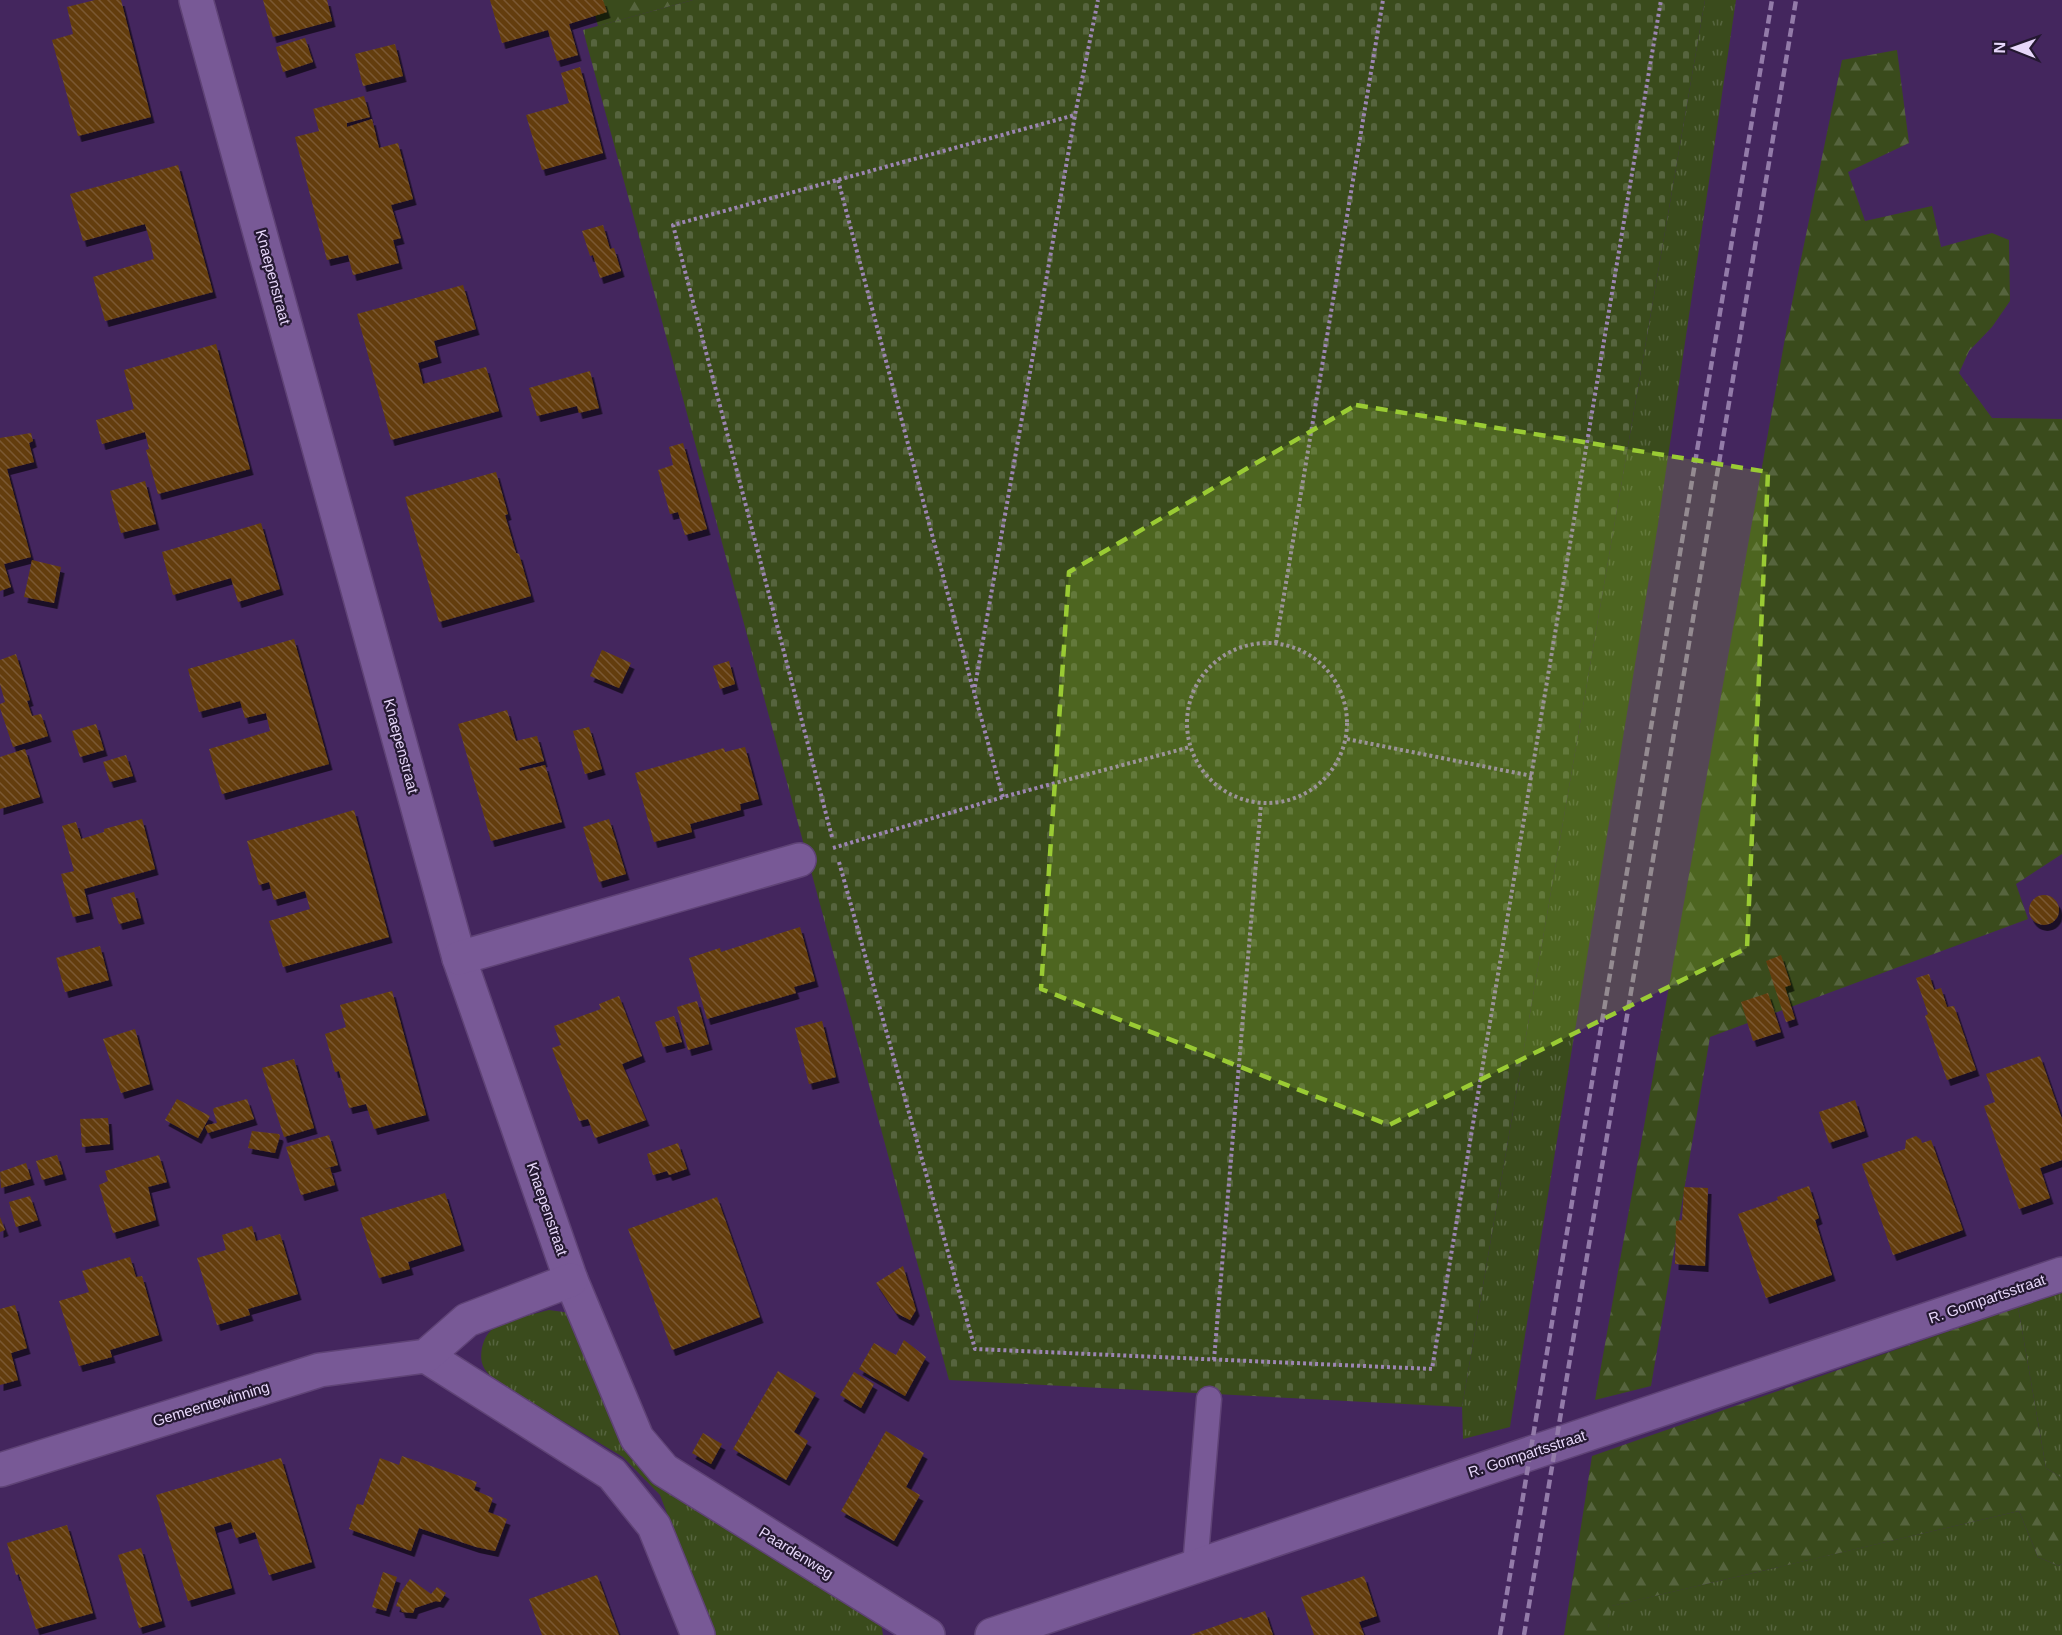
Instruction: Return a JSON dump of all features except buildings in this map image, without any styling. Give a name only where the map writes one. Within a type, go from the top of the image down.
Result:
[{"type":"street","name":"Knaepenstraat","points":[[196,0],[459,958],[571,1280],[637,1438],[664,1470]]},
{"type":"street","points":[[459,958],[799,860]]},
{"type":"street","name":"R. Gompartsstraat","points":[[992,1635],[2062,1274]]},
{"type":"street","points":[[571,1280],[467,1320],[426,1356],[612,1474],[654,1526],[698,1635]]},
{"type":"street","name":"Gemeentewinning","points":[[0,1470],[320,1370],[426,1356]]},
{"type":"street","name":"Paardenweg","points":[[664,1470],[928,1635]]},
{"type":"lane","points":[[1195,1567],[1209,1400]]},
{"type":"path","points":[[974,692],[1075,115],[1098,0]]},
{"type":"path","points":[[1276,643],[1383,0]]},
{"type":"path","points":[[1075,115],[674,225],[835,847],[975,1349],[1432,1369],[1661,0]]},
{"type":"path","points":[[838,180],[1003,797]]},
{"type":"path","points":[[1276,643],[1304,651],[1318,660],[1337,681],[1347,710],[1347,739],[1332,773],[1313,790],[1283,803],[1261,804],[1226,793],[1204,774],[1190,747],[1186,716],[1195,686],[1220,658],[1245,646],[1276,643]]},
{"type":"path","points":[[1347,739],[1532,776]]},
{"type":"path","points":[[799,860],[1003,797],[1190,747]]},
{"type":"path","points":[[1209,1400],[1261,804]]},
{"type":"highlighted area","points":[[1356,405],[1768,472],[1747,948],[1389,1125],[1041,989],[1069,572]]},
{"type":"green space","points":[[591,0],[693,0],[598,26]]},
{"type":"green space","points":[[693,0],[1705,0],[1462,1407],[949,1380],[583,30]]},
{"type":"green space","points":[[1705,0],[1736,0],[1658,524],[1510,1427],[1463,1439],[1462,1407]]},
{"type":"green space","points":[[1897,50],[1909,143],[1848,172],[1865,221],[1932,206],[1941,247],[1992,233],[2009,240],[2010,301],[1992,327],[1969,351],[1959,373],[1992,418],[2062,419],[2062,854],[2016,884],[2028,919],[1710,1037],[1651,1386],[1595,1400],[1787,327],[1842,60]]},
{"type":"green space","points":[[2062,1293],[2062,1478],[2046,1468],[2018,1307]]},
{"type":"green space","points":[[2018,1307],[2046,1468],[2062,1478],[2062,1564],[2059,1566],[2038,1557],[2019,1511],[1612,1606],[1607,1635],[1564,1635],[1592,1456]]},
{"type":"green space","points":[[549,1310],[571,1313],[621,1428],[881,1623],[883,1635],[713,1635],[660,1495],[623,1457],[497,1382],[483,1366],[482,1349],[490,1331],[506,1322]]},
{"type":"green space","points":[[2019,1511],[2038,1557],[2059,1566],[2062,1564],[2062,1635],[1607,1635],[1611,1606]]},
{"type":"railway","points":[[1500,1635],[1772,0]]},
{"type":"railway","points":[[1524,1635],[1796,0]]}]
